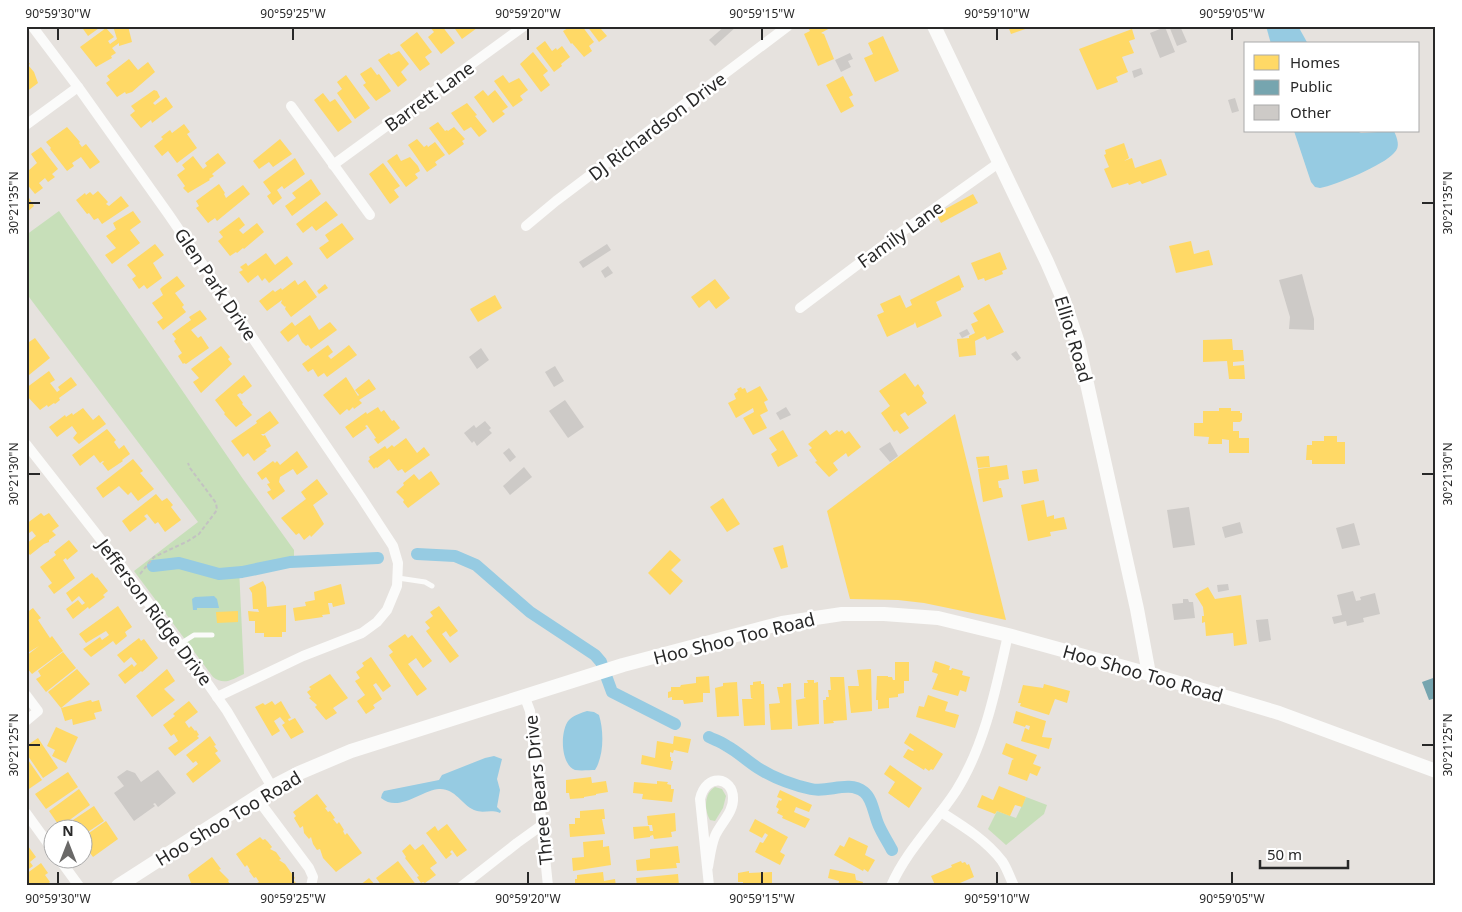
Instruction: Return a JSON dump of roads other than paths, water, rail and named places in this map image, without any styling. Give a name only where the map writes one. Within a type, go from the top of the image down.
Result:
[{"type":"street","name":"Glen Park Drive","points":[[32,26],[78,87],[174,223],[394,546],[398,563],[398,578]]},
{"type":"street","name":"Barrett Lane","points":[[333,165],[524,26]]},
{"type":"street","name":"DJ Richardson Drive","points":[[526,226],[556,201],[788,26]]},
{"type":"street","name":"Elliot Road","points":[[934,26],[1050,269],[1064,301],[1078,343],[1135,599],[1149,674]]},
{"type":"street","points":[[26,125],[78,87]]},
{"type":"street","points":[[291,106],[370,215]]},
{"type":"street","name":"Family Lane","points":[[800,308],[893,238],[1000,162]]},
{"type":"street","name":"Jefferson Ridge Drive","points":[[26,444],[180,644],[246,741],[272,787]]},
{"type":"street","points":[[217,697],[286,663],[362,633],[377,622],[387,610],[398,578]]},
{"type":"street","name":"Hoo Shoo Too Road","points":[[118,886],[272,787],[350,751],[612,668],[774,625],[842,614],[884,614],[938,618],[1008,635],[1149,674],[1279,713],[1436,771]]},
{"type":"street","points":[[891,886],[911,852],[956,789],[970,763],[983,730],[999,676],[1008,635]]},
{"type":"street","points":[[26,695],[38,711],[26,720]]},
{"type":"street","name":"Three Bears Drive","points":[[524,695],[530,711],[548,886]]},
{"type":"street","points":[[708,866],[716,835],[727,816],[733,798],[731,789],[720,780],[709,782],[705,786],[700,799],[709,886]]},
{"type":"street","points":[[256,797],[309,868],[312,877],[311,886]]},
{"type":"street","points":[[941,812],[988,845],[1003,863],[1014,886]]},
{"type":"street","points":[[26,813],[42,835]]},
{"type":"street","points":[[462,886],[517,842],[542,825]]},
{"type":"street","points":[[67,870],[79,886]]},
{"type":"lane","points":[[398,578],[425,582],[432,586]]},
{"type":"lane","points":[[180,644],[194,635],[212,635]]},
{"type":"water","points":[[1266,26],[1298,26],[1307,42],[1270,42]]},
{"type":"water","points":[[1294,132],[1394,132],[1398,145],[1396,151],[1389,158],[1348,179],[1327,186],[1315,187],[1311,182]]},
{"type":"water","points":[[214,596],[217,599],[219,608],[197,608],[197,610],[193,610],[192,599],[195,597]]},
{"type":"water","points":[[587,711],[599,715],[602,728],[602,751],[595,770],[575,770],[570,767],[564,754],[564,731],[571,718]]},
{"type":"water","points":[[494,756],[502,759],[497,779],[500,790],[497,807],[501,811],[500,813],[474,810],[445,789],[432,790],[403,802],[388,802],[381,798],[384,791],[439,780],[442,775]]},
{"type":"waterway","points":[[417,554],[455,556],[476,565],[530,612],[595,655],[601,662],[612,692],[675,724]]},
{"type":"waterway","points":[[153,566],[179,563],[219,574],[242,572],[290,562],[378,558]]},
{"type":"waterway","points":[[709,737],[731,748],[764,772],[791,783],[818,790],[852,787],[864,792],[871,803],[879,826],[892,850]]}]
